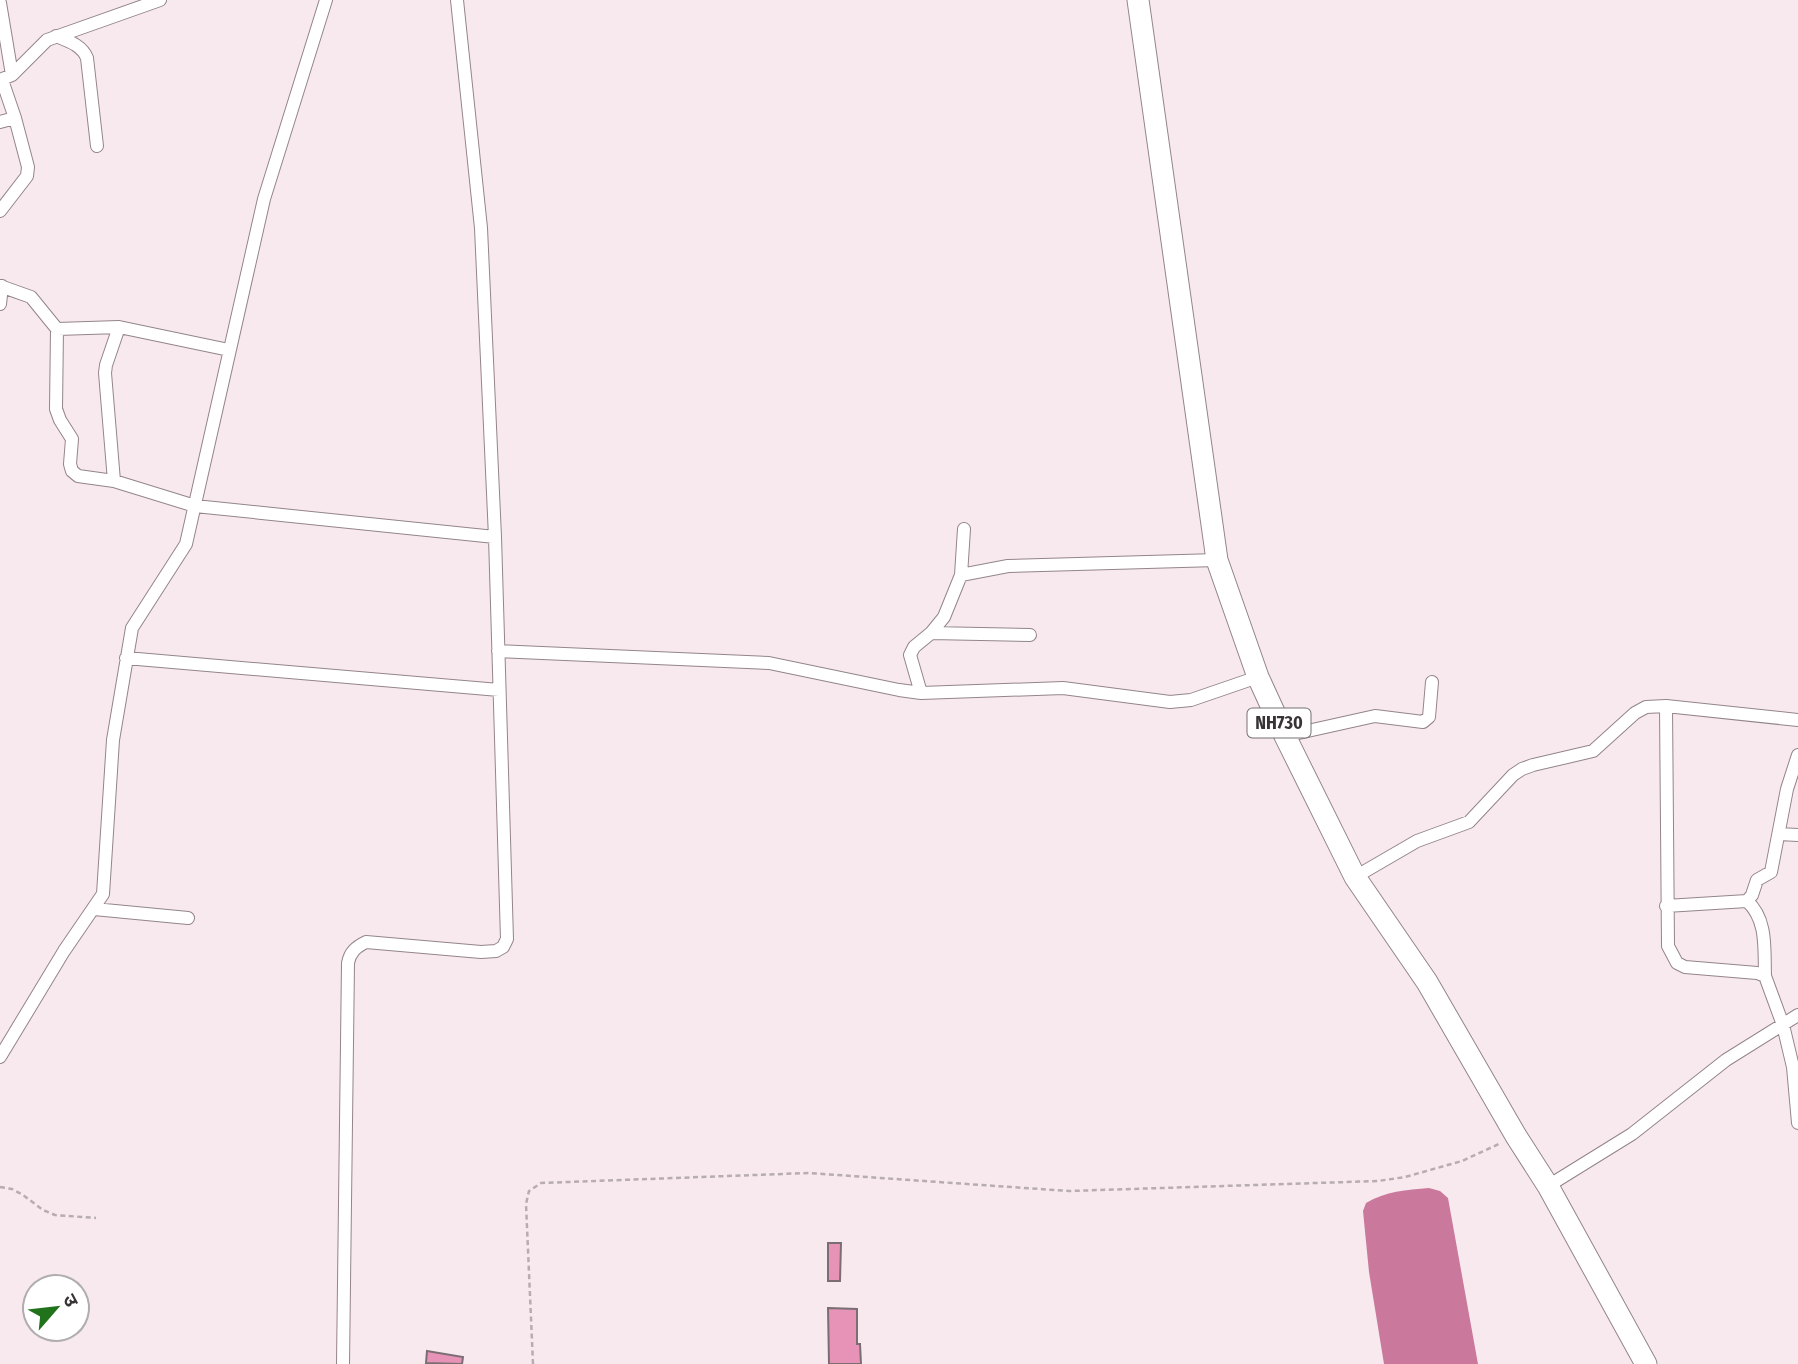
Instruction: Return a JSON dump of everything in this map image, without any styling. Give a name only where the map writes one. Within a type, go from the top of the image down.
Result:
[{"type":"highway","name":"NH730","points":[[1138,0],[1217,560],[1258,677],[1284,736],[1355,877],[1427,982],[1548,1186],[1646,1364]]},
{"type":"street","points":[[5,78],[47,40],[160,0]]},
{"type":"street","points":[[0,1057],[64,951],[103,894],[113,740],[132,628],[186,544],[264,200],[326,0]]},
{"type":"street","points":[[343,1364],[349,955],[366,942],[481,952],[496,951],[503,947],[507,939],[495,537],[481,221],[457,0]]},
{"type":"street","points":[[0,3],[5,78],[28,167],[27,176],[0,211]]},
{"type":"street","points":[[56,36],[84,51],[97,146]]},
{"type":"street","points":[[0,122],[15,118]]},
{"type":"street","points":[[0,304],[1,286],[31,297],[57,329],[57,415],[72,439],[70,464],[72,471],[78,476],[114,481],[195,506],[495,537]]},
{"type":"street","points":[[57,329],[119,327],[229,350]]},
{"type":"street","points":[[114,481],[106,365],[119,327]]},
{"type":"street","points":[[921,693],[910,655],[914,647],[931,633],[944,617],[961,575],[964,529]]},
{"type":"street","points":[[961,575],[1009,566],[1217,560]]},
{"type":"street","points":[[931,633],[1030,635]]},
{"type":"street","points":[[498,651],[768,663],[921,693],[1063,688],[1170,702],[1191,700],[1258,677]]},
{"type":"street","points":[[126,658],[499,690]]},
{"type":"street","points":[[1284,736],[1375,716],[1423,722],[1429,717],[1433,682]]},
{"type":"street","points":[[1355,877],[1418,841],[1469,822],[1513,775],[1522,769],[1593,751],[1635,713],[1646,707],[1666,706],[1798,720]]},
{"type":"street","points":[[1666,706],[1668,946],[1677,963],[1685,967],[1765,976]]},
{"type":"street","points":[[1747,901],[1757,880],[1771,872],[1787,789],[1798,755]]},
{"type":"street","points":[[1779,834],[1798,835]]},
{"type":"street","points":[[1666,906],[1747,901],[1754,907],[1762,923],[1765,976],[1783,1025],[1793,1067],[1798,1123]]},
{"type":"street","points":[[94,909],[188,918]]},
{"type":"street","points":[[1548,1186],[1632,1134],[1726,1060],[1798,1015]]},
{"type":"path","points":[[533,1364],[526,1204],[529,1191],[541,1183],[808,1173],[1069,1191],[1378,1181],[1405,1177],[1462,1161],[1516,1136]]},
{"type":"path","points":[[0,1187],[12,1189],[55,1215],[96,1218]]},
{"type":"shaded area","points":[[1429,1188],[1440,1191],[1448,1198],[1478,1364],[1384,1364],[1369,1272],[1363,1211],[1366,1203],[1381,1196]]},
{"type":"building","points":[[828,1243],[841,1243],[840,1281],[828,1281]]},
{"type":"building","points":[[828,1308],[857,1309],[857,1344],[860,1344],[861,1364],[829,1364]]},
{"type":"building","points":[[427,1351],[463,1357],[462,1364],[426,1363]]}]
